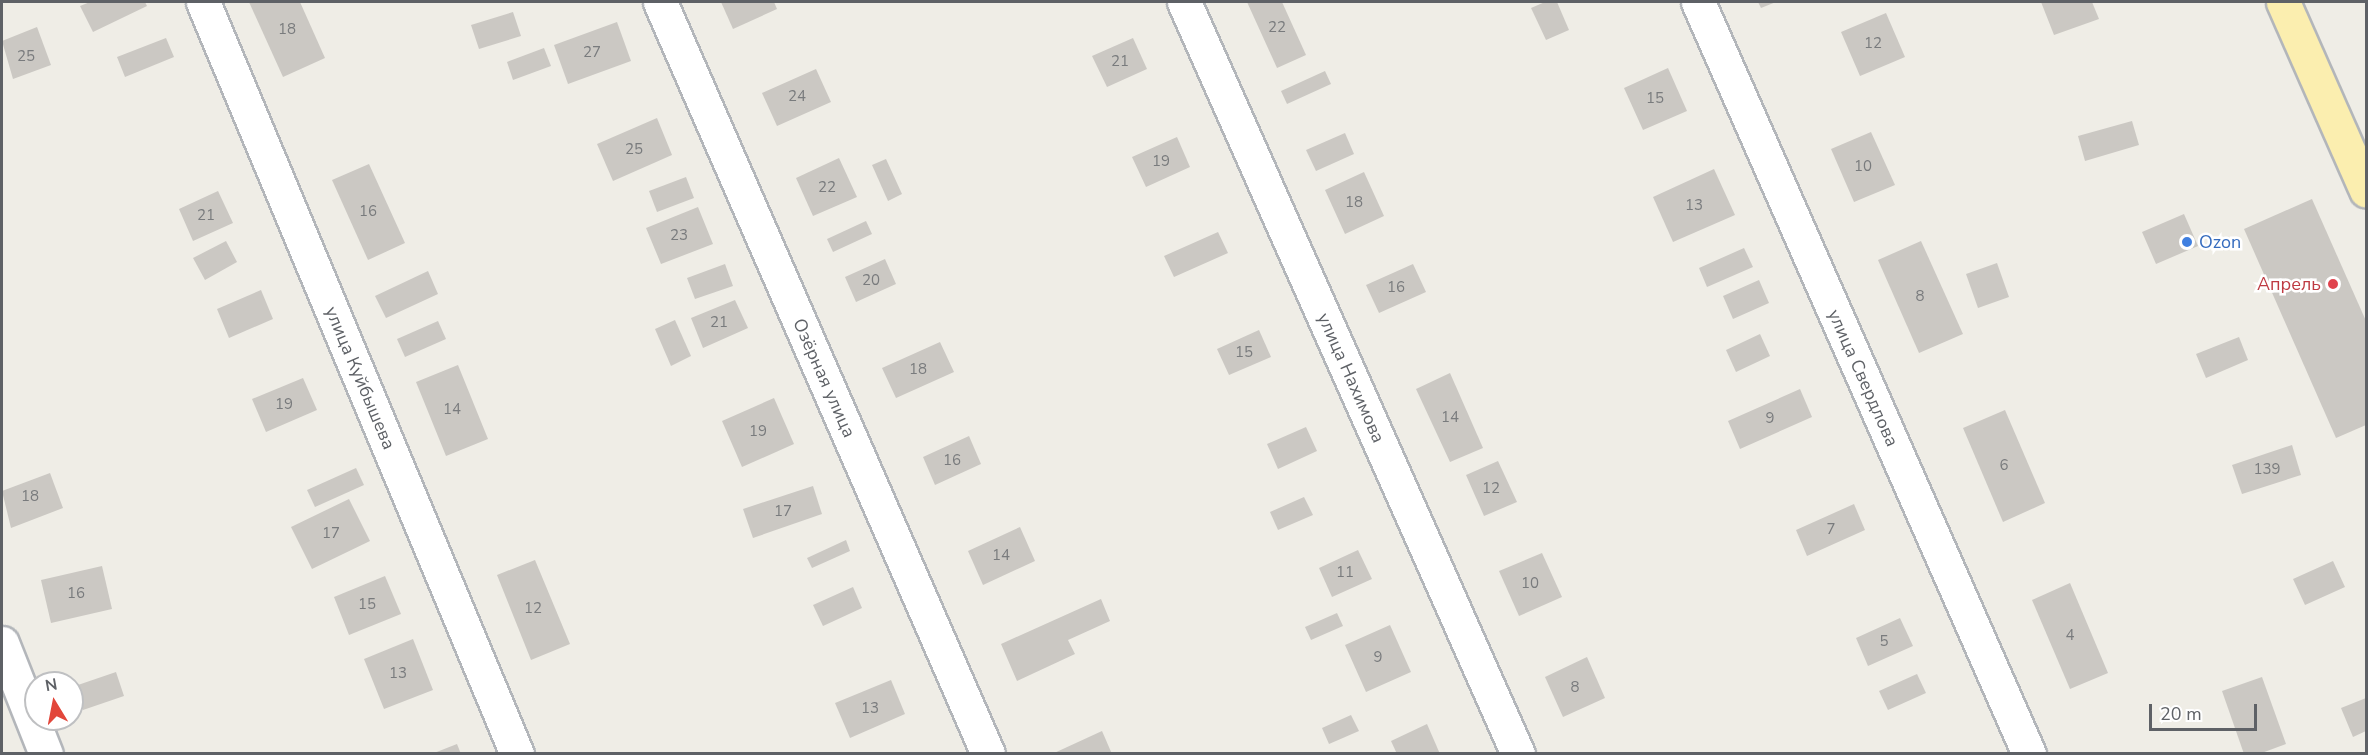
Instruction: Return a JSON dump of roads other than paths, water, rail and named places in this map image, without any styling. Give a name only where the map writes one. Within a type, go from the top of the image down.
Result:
[{"type":"main road","points":[[2283,2],[2367,190]]},
{"type":"street","name":"улица Куйбышева","points":[[203,2],[517,753]]},
{"type":"street","name":"Озёрная улица","points":[[660,2],[988,753]]},
{"type":"street","name":"улица Нахимова","points":[[1184,2],[1518,753]]},
{"type":"street","name":"улица Свердлова","points":[[1698,2],[2029,753]]},
{"type":"street","points":[[2,644],[46,753]]},
{"type":"place","name":"Ozon","points":[[2187,242]]},
{"type":"place","name":"Апрель","points":[[2333,284]]}]
